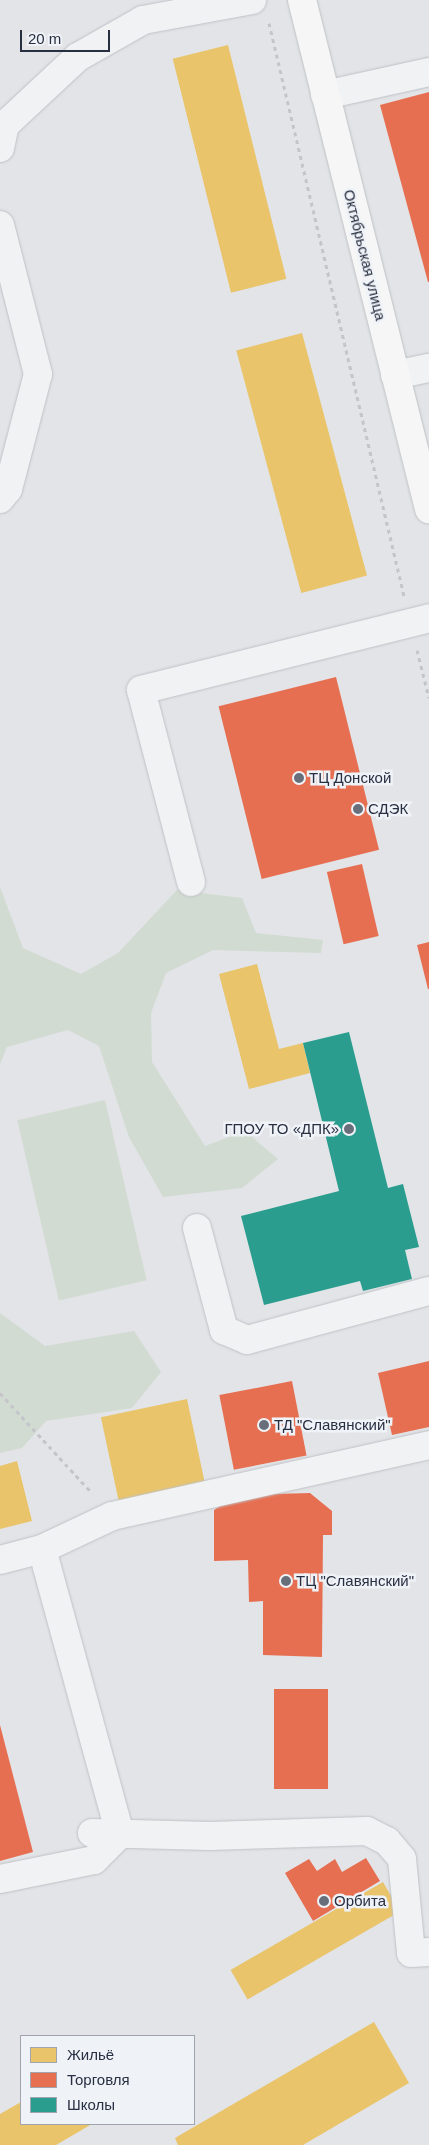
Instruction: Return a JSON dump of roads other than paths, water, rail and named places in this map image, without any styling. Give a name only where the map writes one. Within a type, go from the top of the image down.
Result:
[{"type":"main road","name":"Октябрьская улица","points":[[302,0],[429,509]]},
{"type":"lane","points":[[0,148],[5,125],[78,57],[144,20],[260,10]]},
{"type":"lane","points":[[325,95],[429,72]]},
{"type":"lane","points":[[0,225],[38,374],[8,490],[0,499]]},
{"type":"lane","points":[[395,375],[429,368]]},
{"type":"lane","points":[[191,882],[141,690],[420,620]]},
{"type":"lane","points":[[197,1228],[224,1330],[247,1340],[429,1291]]},
{"type":"lane","points":[[0,1560],[42,1549],[112,1516],[429,1445]]},
{"type":"lane","points":[[42,1549],[120,1834]]},
{"type":"lane","points":[[92,1833],[210,1836],[366,1832],[387,1841],[402,1859],[411,1953],[429,1952]]},
{"type":"lane","points":[[0,1879],[94,1860],[120,1834]]},
{"type":"place","name":"ТЦ Донской","points":[[299,778]]},
{"type":"place","name":"СДЭК","points":[[358,809]]},
{"type":"place","name":"ГПОУ ТО «ДПК»","points":[[349,1129]]},
{"type":"place","name":"ТД \"Славянский\"","points":[[264,1425]]},
{"type":"place","name":"ТЦ \"Славянский\"","points":[[286,1581]]},
{"type":"place","name":"Орбита","points":[[324,1901]]}]
